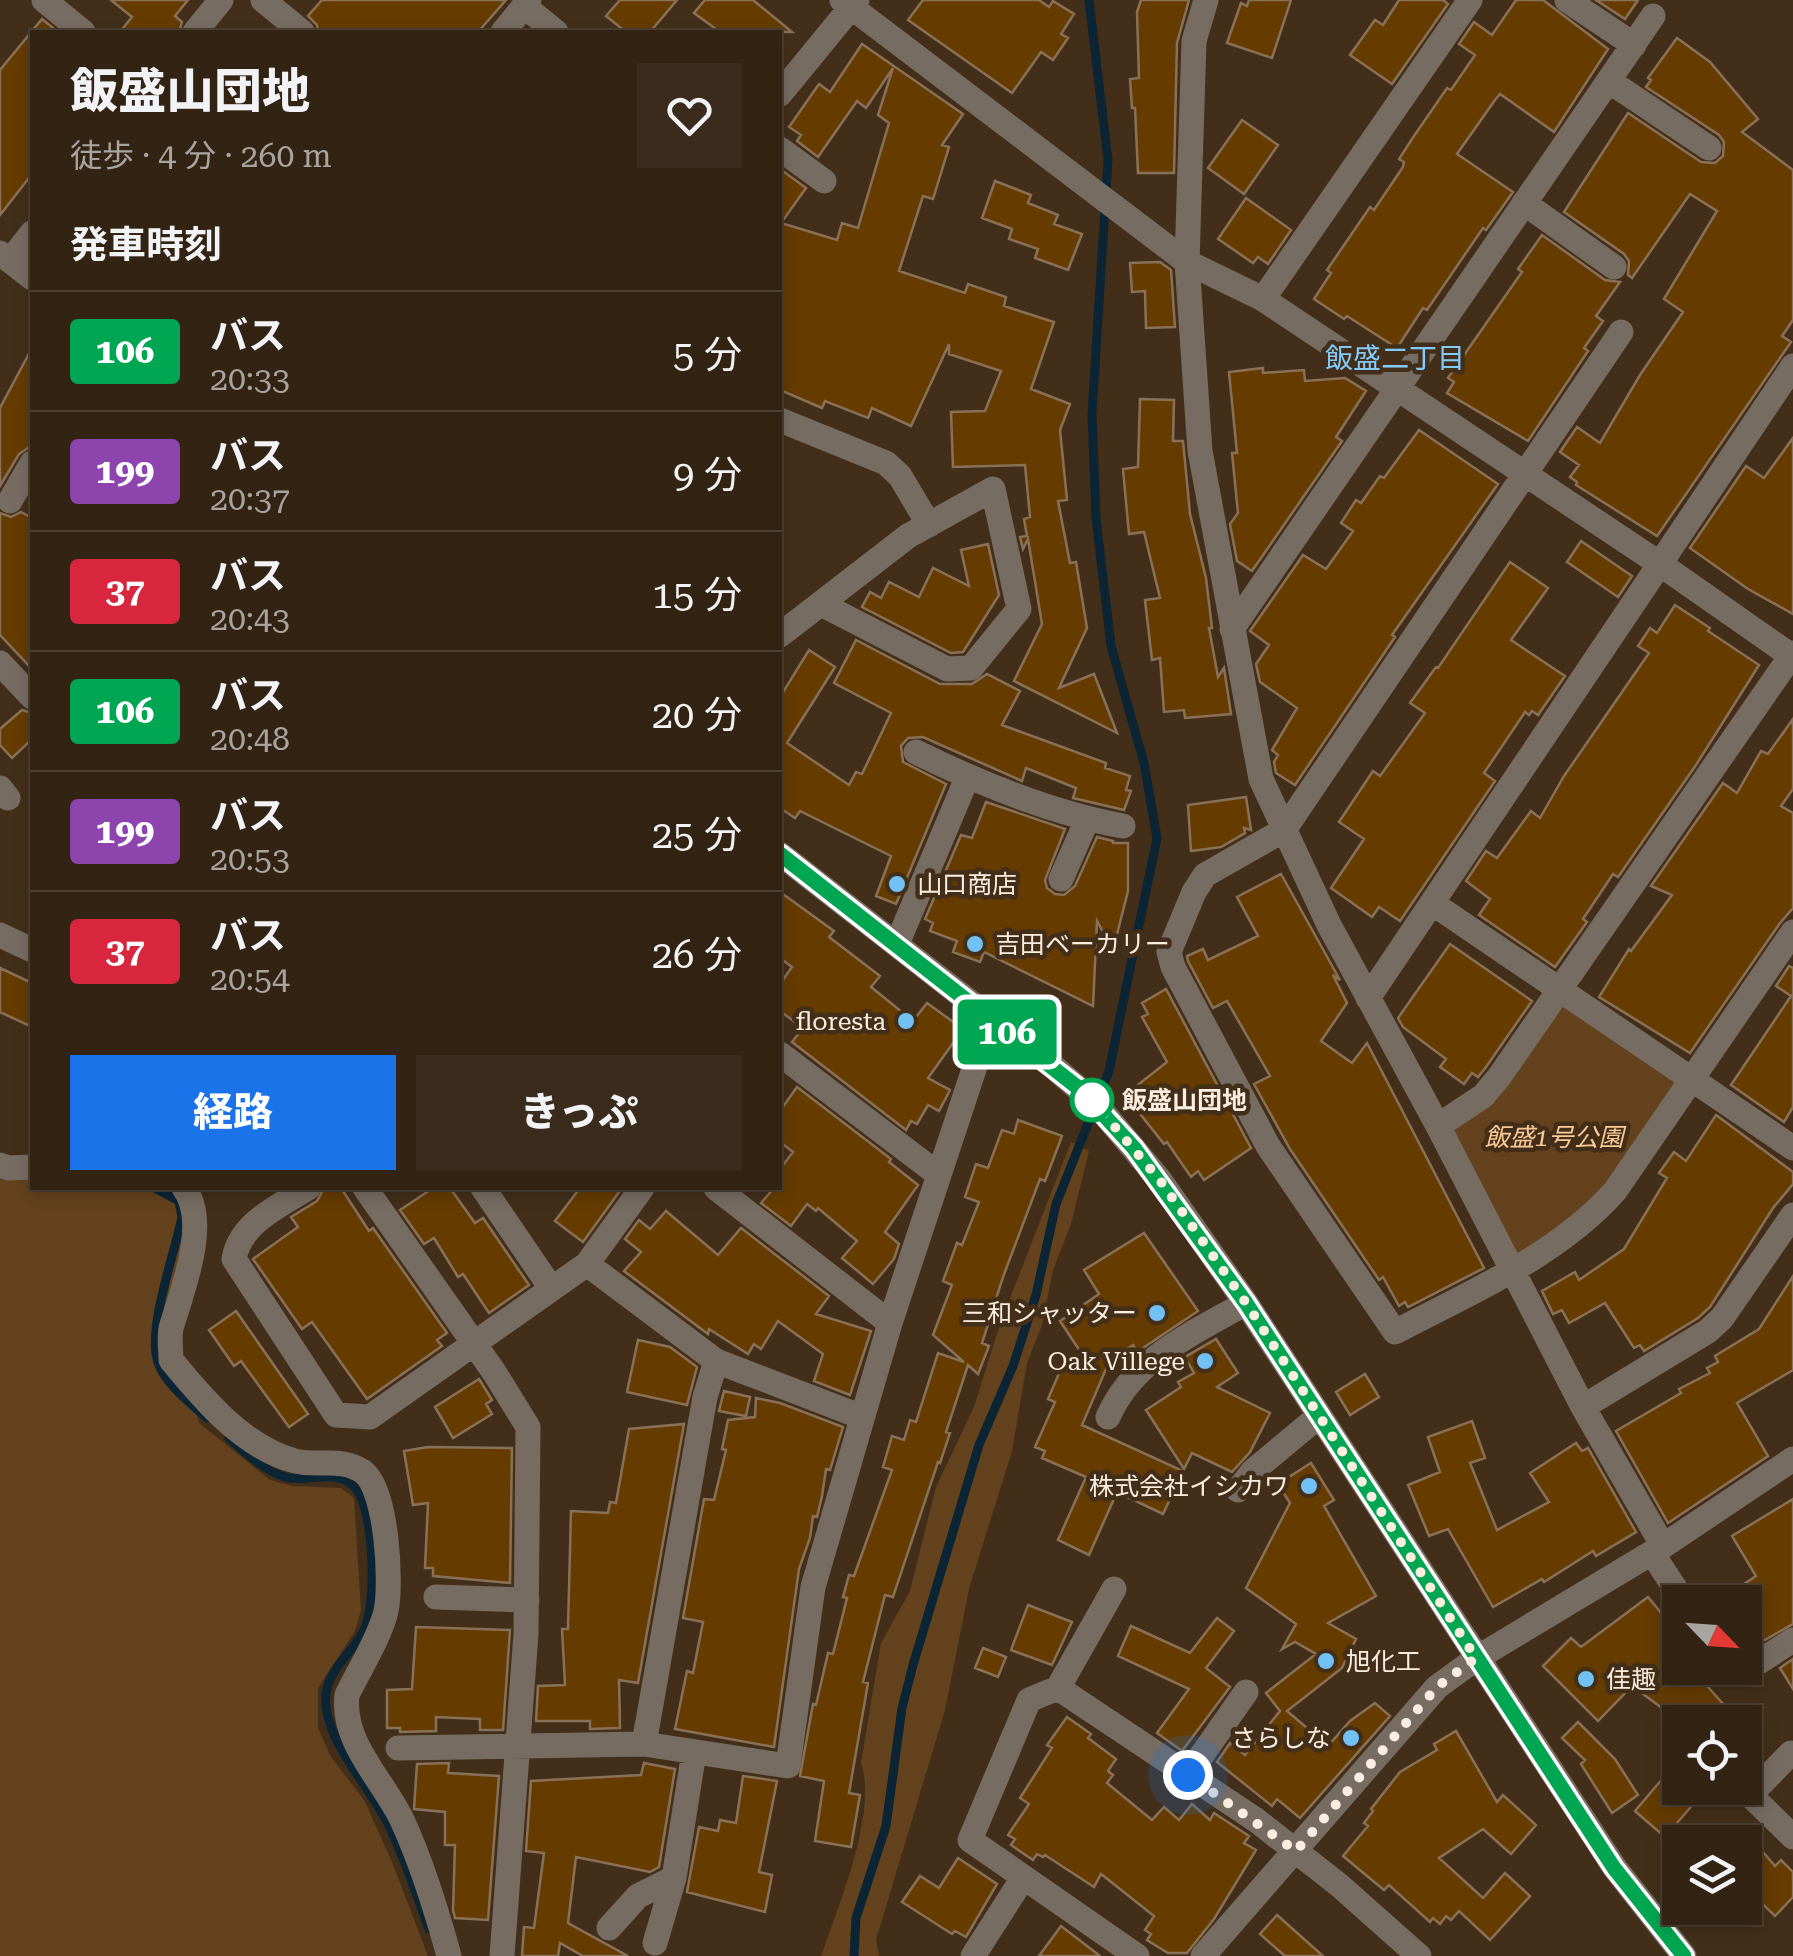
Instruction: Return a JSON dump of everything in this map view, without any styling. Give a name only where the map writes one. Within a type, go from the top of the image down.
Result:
[{"type":"street","points":[[44,0],[82,30]]},
{"type":"street","points":[[197,30],[221,0]]},
{"type":"street","points":[[263,0],[300,30]]},
{"type":"street","points":[[1206,0],[1194,42],[1187,262],[1200,451],[1262,779],[1328,925],[1438,1126],[1675,1585]]},
{"type":"street","points":[[1264,299],[1470,0]]},
{"type":"street","points":[[1567,0],[1634,45]]},
{"type":"street","points":[[782,91],[850,2],[1187,262],[1264,299],[1792,655],[1483,1096],[1438,1126]]},
{"type":"street","points":[[505,30],[527,3],[554,30]]},
{"type":"street","points":[[1232,628],[1653,16]]},
{"type":"street","points":[[1609,80],[1709,148]]},
{"type":"street","points":[[782,150],[824,181]]},
{"type":"street","points":[[1524,203],[1614,266]]},
{"type":"street","points":[[30,235],[5,257],[30,276]]},
{"type":"street","points":[[1621,332],[1284,830],[1205,875],[1169,952],[1172,967],[1268,1146],[1395,1332],[1512,1271],[1586,1222],[1599,1209],[1793,932]]},
{"type":"street","points":[[1368,998],[1793,366]]},
{"type":"street","points":[[782,421],[886,463],[900,476],[929,525]]},
{"type":"street","points":[[10,501],[30,466]]},
{"type":"street","points":[[782,633],[908,536],[993,490],[1019,609],[971,668],[947,669],[821,604]]},
{"type":"street","points":[[0,663],[30,694]]},
{"type":"street","points":[[916,752],[967,778],[1086,820],[1122,826]]},
{"type":"street","points":[[897,944],[967,778]]},
{"type":"street","points":[[1061,879],[1086,820]]},
{"type":"street","points":[[782,856],[1081,1090],[1159,1179],[1246,1303],[1614,1868],[1684,1956]]},
{"type":"street","points":[[1432,903],[1793,1148]]},
{"type":"street","points":[[0,935],[30,949]]},
{"type":"street","points":[[398,1748],[644,1744],[788,1766],[813,1587],[890,1323],[980,1051],[999,1026]]},
{"type":"street","points":[[782,1056],[939,1175]]},
{"type":"street","points":[[0,1165],[30,1167]]},
{"type":"street","points":[[185,1190],[192,1202],[195,1226],[192,1254],[170,1332],[171,1360],[227,1420],[273,1454],[308,1464],[327,1462],[359,1469],[370,1477],[377,1491],[384,1534],[386,1611],[347,1695],[346,1706],[363,1757],[404,1824],[449,1956]]},
{"type":"street","points":[[305,1190],[259,1220],[237,1241],[234,1259],[336,1415],[370,1417],[587,1264],[641,1190]]},
{"type":"street","points":[[366,1190],[528,1426],[527,1600],[520,1744],[502,1956]]},
{"type":"street","points":[[484,1190],[551,1288]]},
{"type":"street","points":[[719,1190],[890,1323]]},
{"type":"street","points":[[1582,1407],[1708,1332],[1722,1318],[1793,1215]]},
{"type":"street","points":[[587,1264],[716,1361],[862,1418]]},
{"type":"street","points":[[1108,1418],[1117,1397],[1143,1366],[1246,1303]]},
{"type":"street","points":[[644,1744],[705,1397],[716,1361]]},
{"type":"street","points":[[1238,1490],[1253,1471],[1320,1416]]},
{"type":"street","points":[[1203,1956],[1437,1687],[1476,1658],[1657,1550],[1793,1460]]},
{"type":"street","points":[[1114,1589],[1058,1688],[1028,1700],[970,1840],[1136,1956]]},
{"type":"street","points":[[436,1597],[527,1600]]},
{"type":"street","points":[[1762,1660],[1793,1640]]},
{"type":"street","points":[[1058,1688],[1296,1851],[1419,1956]]},
{"type":"street","points":[[1188,1775],[1246,1692]]},
{"type":"street","points":[[655,1943],[674,1878],[694,1752]]},
{"type":"street","points":[[1791,1753],[1750,1795],[1793,1837]]},
{"type":"street","points":[[609,1928],[638,1896],[674,1878]]},
{"type":"street","points":[[973,1956],[1023,1878]]},
{"type":"green space","name":"飯盛1号公園","points":[[1561,1000],[1681,1081],[1607,1191],[1515,1261],[1447,1128]]},
{"type":"green space","points":[[1071,1142],[1089,1151],[1071,1224],[1053,1270],[1042,1325],[1027,1363],[1012,1451],[969,1589],[945,1710],[876,1940],[879,1956],[821,1956],[860,1833],[865,1783],[861,1763],[881,1643],[910,1591],[936,1487],[974,1407],[1000,1324]]},
{"type":"green space","points":[[0,1155],[30,1174],[30,1190],[197,1190],[189,1212],[178,1337],[199,1423],[270,1480],[292,1486],[341,1488],[354,1498],[361,1610],[355,1631],[318,1688],[318,1728],[331,1757],[364,1800],[428,1956],[0,1956]]},
{"type":"building","points":[[111,0],[188,0],[175,16],[182,22],[180,30],[122,30],[132,17]]},
{"type":"building","points":[[322,0],[506,0],[480,30],[318,30],[308,16]]},
{"type":"building","points":[[620,0],[677,0],[652,30],[624,30],[606,16]]},
{"type":"building","points":[[705,0],[753,0],[792,32],[717,30],[694,13]]},
{"type":"building","points":[[923,0],[1039,0],[1049,7],[1053,1],[1074,14],[1061,34],[1068,38],[1053,60],[1041,52],[1012,93],[908,20]]},
{"type":"building","points":[[1141,0],[1189,0],[1177,43],[1174,173],[1138,173],[1130,79],[1139,78],[1137,12]]},
{"type":"building","points":[[1249,0],[1291,0],[1272,58],[1227,43],[1241,3],[1247,6]]},
{"type":"building","points":[[1399,0],[1443,0],[1448,4],[1392,84],[1350,55],[1375,20],[1383,25]]},
{"type":"building","points":[[1516,0],[1543,0],[1608,49],[1554,132],[1500,94],[1495,100],[1457,154],[1513,192],[1486,230],[1483,228],[1427,310],[1423,308],[1397,348],[1314,299],[1331,273],[1327,270],[1403,167],[1404,162],[1399,159],[1412,139],[1475,55],[1459,44],[1474,22],[1492,35]]},
{"type":"building","points":[[1596,0],[1638,0],[1625,19]]},
{"type":"building","points":[[42,19],[56,30],[33,30]]},
{"type":"building","points":[[30,34],[30,177],[0,215],[0,70]]},
{"type":"building","points":[[1677,38],[1710,62],[1758,119],[1742,132],[1793,170],[1793,320],[1782,336],[1791,342],[1657,536],[1576,485],[1570,477],[1579,465],[1560,452],[1577,427],[1600,443],[1683,312],[1664,299],[1717,211],[1690,194],[1632,278],[1624,254],[1564,212],[1628,113],[1701,162],[1715,163],[1723,156],[1724,142],[1719,135],[1646,87],[1651,80],[1648,78]]},
{"type":"building","points":[[862,44],[963,114],[942,145],[949,147],[933,199],[923,196],[899,271],[965,293],[968,284],[1006,297],[1004,306],[1054,322],[1031,389],[1070,404],[1060,430],[1067,500],[1058,501],[1070,563],[1076,562],[1087,628],[1059,688],[1094,674],[1117,733],[1014,681],[1042,624],[1028,539],[1023,549],[1020,537],[1027,536],[1024,519],[1030,517],[1025,465],[953,467],[951,412],[985,411],[1001,371],[949,354],[949,344],[911,426],[872,408],[868,418],[825,401],[822,408],[782,391],[782,223],[837,240],[842,223],[858,228],[889,123],[878,115],[893,68],[866,108],[857,101],[818,157],[797,141],[801,135],[789,127],[819,84],[830,92]]},
{"type":"building","points":[[1242,120],[1278,145],[1244,194],[1208,168]]},
{"type":"building","points":[[782,170],[806,188],[782,222]]},
{"type":"building","points":[[995,181],[1031,195],[1028,203],[1058,215],[1054,224],[1082,234],[1068,270],[1035,258],[1038,249],[1009,239],[1012,229],[982,218]]},
{"type":"building","points":[[1246,198],[1291,230],[1268,264],[1258,257],[1253,263],[1218,239]]},
{"type":"building","points":[[1542,235],[1605,280],[1620,282],[1596,316],[1603,321],[1584,348],[1588,351],[1528,441],[1447,393],[1454,382],[1448,378],[1522,272],[1518,269]]},
{"type":"building","points":[[1160,262],[1171,270],[1175,327],[1146,328],[1145,291],[1132,292],[1130,263]]},
{"type":"building","points":[[30,352],[30,446],[19,454],[0,486],[0,408]]},
{"type":"building","points":[[1263,368],[1263,373],[1304,370],[1305,381],[1345,378],[1366,391],[1336,437],[1342,441],[1252,571],[1237,561],[1230,524],[1238,513],[1229,372]]},
{"type":"building","points":[[1140,399],[1174,400],[1173,441],[1183,441],[1190,514],[1206,578],[1209,628],[1218,677],[1224,668],[1231,714],[1185,718],[1184,710],[1164,712],[1160,658],[1152,660],[1145,600],[1160,598],[1144,532],[1129,534],[1123,469],[1138,467]]},
{"type":"building","points":[[1419,430],[1498,484],[1392,635],[1395,637],[1295,785],[1276,773],[1274,762],[1278,755],[1272,750],[1297,708],[1260,682],[1256,664],[1269,645],[1250,631],[1303,555],[1326,569],[1353,531],[1341,523],[1356,500],[1361,503],[1380,476],[1384,478]]},
{"type":"building","points":[[1793,438],[1793,614],[1748,589],[1690,548],[1746,466],[1764,478]]},
{"type":"building","points":[[21,512],[30,517],[30,667],[0,635],[0,513],[11,517]]},
{"type":"building","points":[[1581,541],[1632,576],[1618,597],[1567,562]]},
{"type":"building","points":[[988,544],[999,595],[963,652],[951,653],[862,607],[870,592],[881,598],[889,582],[919,597],[933,568],[969,586],[961,550]]},
{"type":"building","points":[[1510,562],[1548,588],[1511,640],[1565,676],[1538,715],[1525,712],[1484,773],[1495,781],[1400,921],[1379,907],[1372,917],[1331,888],[1364,839],[1339,822],[1373,771],[1380,776],[1425,713],[1410,703]]},
{"type":"building","points":[[1675,605],[1759,665],[1618,877],[1613,874],[1583,919],[1587,922],[1555,967],[1479,915],[1490,899],[1466,881],[1486,851],[1497,858],[1531,811],[1540,818],[1564,776],[1649,653],[1638,646],[1650,628],[1657,633]]},
{"type":"building","points":[[856,640],[940,684],[972,684],[987,674],[1020,691],[1002,725],[1106,763],[1105,768],[1130,776],[1126,790],[1131,791],[1124,810],[1073,798],[1076,788],[1026,768],[1022,781],[923,737],[908,738],[901,746],[903,762],[946,784],[896,904],[876,896],[891,856],[800,811],[795,818],[782,809],[782,694],[809,650],[835,667],[787,743],[849,785],[856,772],[862,774],[891,713],[834,683]]},
{"type":"building","points":[[22,710],[30,712],[30,741],[12,758],[0,745],[0,729]]},
{"type":"building","points":[[1793,719],[1793,789],[1781,806],[1793,813],[1793,908],[1690,1053],[1599,997],[1629,949],[1672,895],[1651,886],[1723,783],[1737,793],[1761,751],[1768,754]]},
{"type":"building","points":[[1246,797],[1251,830],[1244,828],[1245,833],[1221,847],[1191,851],[1188,805]]},
{"type":"building","points":[[986,802],[1065,829],[1045,880],[1047,888],[1055,894],[1064,895],[1075,886],[1097,837],[1128,843],[1128,891],[1113,950],[1097,921],[1093,1006],[984,952],[980,962],[953,952],[957,941],[930,931],[933,923],[925,919],[961,835],[972,838]]},
{"type":"building","points":[[1281,874],[1340,980],[1333,975],[1347,1003],[1321,1041],[1352,1063],[1367,1043],[1484,1268],[1408,1307],[1405,1302],[1399,1306],[1383,1277],[1379,1280],[1290,1149],[1254,1084],[1270,1076],[1227,1001],[1213,1008],[1188,961],[1187,956],[1203,949],[1208,960],[1258,936],[1237,897]]},
{"type":"building","points":[[782,893],[834,931],[829,937],[880,976],[871,987],[913,1021],[927,1003],[963,1029],[928,1078],[950,1090],[939,1111],[928,1105],[917,1124],[911,1121],[906,1130],[792,1042],[803,1028],[782,1012],[782,981],[792,967],[782,960]]},
{"type":"building","points":[[1450,944],[1532,1001],[1478,1077],[1472,1073],[1464,1084],[1440,1067],[1446,1059],[1403,1027],[1398,1018]]},
{"type":"building","points":[[1789,966],[1793,968],[1793,1107],[1784,1122],[1731,1085],[1791,996],[1776,986]]},
{"type":"building","points":[[0,968],[30,982],[30,1026],[0,1012]]},
{"type":"building","points":[[1166,989],[1251,1148],[1204,1180],[1198,1171],[1191,1177],[1167,1142],[1164,1144],[1125,1095],[1167,1062],[1142,1017],[1148,1014],[1142,1003]]},
{"type":"building","points":[[797,1087],[891,1159],[889,1162],[918,1185],[885,1232],[899,1244],[894,1259],[873,1284],[842,1258],[857,1241],[818,1208],[816,1211],[807,1204],[791,1226],[761,1203],[772,1190],[782,1190],[782,1166],[793,1152],[782,1144],[782,1108]]},
{"type":"building","points":[[1716,1115],[1793,1172],[1793,1184],[1773,1208],[1710,1307],[1644,1351],[1640,1345],[1634,1348],[1605,1303],[1569,1323],[1562,1310],[1553,1314],[1542,1291],[1575,1272],[1579,1280],[1624,1249],[1667,1178],[1659,1173],[1674,1152],[1686,1161]]},
{"type":"building","points":[[1018,1120],[1062,1136],[1045,1181],[1040,1179],[1003,1277],[982,1343],[989,1346],[978,1374],[968,1365],[946,1432],[950,1433],[893,1597],[885,1595],[863,1682],[868,1683],[849,1793],[860,1795],[851,1847],[815,1841],[824,1781],[800,1776],[813,1704],[816,1705],[828,1653],[833,1654],[849,1575],[854,1576],[892,1470],[883,1467],[892,1436],[904,1440],[910,1420],[916,1422],[938,1353],[964,1362],[933,1335],[952,1285],[943,1281],[957,1243],[962,1245],[979,1202],[965,1197],[976,1164],[988,1168],[1002,1130],[1014,1134]]},
{"type":"building","points":[[323,1190],[342,1190],[447,1333],[437,1340],[442,1346],[367,1399],[312,1322],[302,1329],[253,1259],[298,1227],[291,1217],[317,1201]]},
{"type":"building","points":[[430,1190],[451,1190],[475,1223],[483,1218],[529,1285],[489,1313],[463,1274],[458,1277],[434,1238],[424,1244],[400,1210]]},
{"type":"building","points":[[578,1190],[621,1190],[583,1242],[555,1221]]},
{"type":"building","points":[[666,1211],[718,1255],[741,1228],[829,1296],[816,1314],[871,1331],[850,1395],[814,1381],[823,1354],[778,1321],[761,1349],[754,1344],[748,1354],[709,1329],[708,1334],[624,1271],[641,1252],[625,1239],[639,1220],[650,1229]]},
{"type":"building","points":[[1144,1233],[1198,1311],[1137,1352],[1133,1345],[1109,1362],[1082,1425],[1183,1471],[1163,1514],[1117,1492],[1089,1555],[1058,1540],[1086,1477],[1042,1458],[1045,1451],[1035,1447],[1055,1402],[1048,1399],[1066,1357],[1090,1366],[1060,1321],[1099,1294],[1084,1270]]},
{"type":"building","points":[[1793,1276],[1793,1370],[1737,1403],[1768,1456],[1668,1523],[1616,1431],[1710,1373],[1707,1368],[1718,1362],[1715,1356],[1759,1329]]},
{"type":"building","points":[[236,1311],[308,1414],[289,1427],[241,1361],[234,1366],[209,1330]]},
{"type":"building","points":[[1216,1339],[1238,1373],[1217,1387],[1270,1413],[1250,1452],[1232,1472],[1192,1453],[1184,1469],[1146,1410],[1181,1387],[1178,1382],[1194,1373],[1185,1357]]},
{"type":"building","points":[[638,1340],[670,1347],[697,1367],[687,1405],[627,1392]]},
{"type":"building","points":[[1365,1374],[1379,1397],[1350,1415],[1336,1392]]},
{"type":"building","points":[[479,1379],[492,1400],[486,1404],[492,1414],[453,1438],[435,1407]]},
{"type":"building","points":[[724,1391],[750,1397],[746,1416],[719,1411]]},
{"type":"building","points":[[756,1398],[843,1427],[830,1470],[826,1469],[817,1517],[813,1516],[799,1569],[774,1747],[675,1729],[687,1671],[693,1673],[703,1622],[683,1618],[704,1499],[714,1500],[726,1450],[722,1449],[728,1420],[755,1417]]},
{"type":"building","points":[[1472,1421],[1485,1458],[1470,1463],[1497,1530],[1549,1502],[1530,1473],[1576,1443],[1582,1451],[1588,1448],[1636,1532],[1596,1556],[1593,1551],[1544,1582],[1542,1579],[1493,1607],[1448,1529],[1429,1536],[1408,1485],[1440,1472],[1428,1437]]},
{"type":"building","points":[[684,1424],[638,1683],[619,1680],[620,1728],[590,1729],[590,1721],[536,1721],[538,1686],[565,1685],[562,1629],[568,1629],[571,1511],[608,1513],[610,1502],[616,1503],[629,1429]]},
{"type":"building","points":[[428,1447],[512,1448],[510,1583],[433,1576],[433,1568],[425,1568],[428,1503],[413,1505],[404,1451]]},
{"type":"building","points":[[1311,1463],[1334,1500],[1324,1506],[1376,1596],[1328,1623],[1356,1639],[1342,1668],[1287,1711],[1328,1746],[1350,1721],[1375,1703],[1390,1716],[1300,1818],[1277,1799],[1272,1806],[1217,1762],[1230,1743],[1245,1755],[1280,1711],[1266,1693],[1316,1654],[1295,1642],[1282,1649],[1296,1624],[1246,1588],[1290,1503],[1278,1484]]},
{"type":"building","points":[[1793,1499],[1793,1624],[1762,1641],[1762,1585],[1742,1585],[1756,1576],[1732,1536]]},
{"type":"building","points":[[1648,1597],[1662,1614],[1662,1685],[1706,1685],[1724,1705],[1662,1705],[1662,1708],[1632,1686],[1598,1721],[1543,1666],[1571,1638],[1581,1647]]},
{"type":"building","points":[[1028,1605],[1072,1622],[1052,1665],[1011,1650]]},
{"type":"building","points":[[1217,1618],[1234,1631],[1206,1668],[1230,1687],[1182,1751],[1157,1733],[1189,1689],[1118,1656],[1131,1626],[1190,1653]]},
{"type":"building","points":[[416,1627],[510,1630],[503,1730],[480,1730],[480,1719],[436,1717],[436,1731],[400,1732],[400,1728],[387,1728],[387,1690],[412,1689]]},
{"type":"building","points":[[983,1648],[1006,1657],[998,1677],[975,1668]]},
{"type":"building","points":[[1793,1659],[1793,1689],[1780,1668]]},
{"type":"building","points":[[1067,1717],[1116,1759],[1108,1771],[1113,1775],[1107,1783],[1152,1820],[1164,1807],[1179,1820],[1192,1804],[1210,1820],[1214,1813],[1249,1836],[1244,1843],[1256,1850],[1214,1919],[1187,1953],[1168,1953],[1147,1940],[1151,1934],[1145,1930],[1154,1916],[1101,1874],[1094,1887],[1045,1855],[1037,1854],[1033,1860],[1011,1845],[1015,1839],[1008,1835],[1029,1804],[1020,1798],[1052,1748],[1047,1745]]},
{"type":"building","points":[[1578,1722],[1615,1759],[1638,1795],[1612,1813],[1581,1764],[1585,1760],[1562,1738]]},
{"type":"building","points":[[1456,1731],[1497,1802],[1503,1795],[1536,1825],[1511,1854],[1483,1829],[1439,1858],[1483,1898],[1505,1873],[1530,1896],[1490,1940],[1459,1911],[1451,1920],[1446,1916],[1440,1924],[1433,1918],[1430,1922],[1389,1885],[1384,1890],[1343,1856],[1368,1826],[1364,1823],[1371,1809],[1400,1772],[1437,1750],[1434,1744]]},
{"type":"building","points":[[449,1763],[448,1773],[499,1776],[488,1920],[455,1918],[455,1845],[445,1845],[445,1812],[414,1809],[417,1764]]},
{"type":"building","points":[[644,1763],[675,1769],[659,1867],[650,1872],[576,1857],[568,1923],[628,1956],[583,1956],[560,1943],[558,1956],[522,1956],[524,1927],[534,1928],[544,1853],[526,1851],[531,1781],[641,1775]]},
{"type":"building","points":[[743,1776],[777,1781],[759,1872],[772,1875],[765,1912],[687,1892],[699,1827],[718,1831],[720,1820],[736,1823]]},
{"type":"building","points":[[1662,1779],[1662,1805],[1692,1805],[1675,1825],[1662,1825],[1662,1834],[1635,1811]]},
{"type":"building","points":[[1762,1851],[1775,1866],[1781,1860],[1793,1872],[1793,1897],[1775,1916],[1762,1903]]},
{"type":"building","points":[[958,1858],[997,1884],[966,1937],[955,1931],[952,1934],[902,1902],[920,1876],[939,1888]]},
{"type":"building","points":[[1277,1915],[1323,1956],[1285,1956],[1260,1934]]},
{"type":"building","points":[[1061,1926],[1100,1956],[1039,1956]]},
{"type":"waterway","points":[[854,1956],[856,1918],[886,1826],[902,1708],[913,1665],[979,1445],[1013,1366],[1036,1295],[1056,1204],[1109,1071],[1157,838],[1144,763],[1111,646],[1096,518],[1092,414],[1108,160],[1089,0]]},
{"type":"waterway","points":[[159,1190],[179,1201],[182,1217],[158,1314],[156,1351],[167,1380],[207,1418]]},
{"type":"waterway","points":[[229,1438],[255,1460],[285,1477],[341,1478],[357,1490],[363,1502],[372,1559],[371,1601],[364,1630],[331,1677],[327,1712],[340,1747],[391,1830],[429,1929]]},
{"type":"bus line","name":"106","points":[[782,856],[1056,1069],[1081,1090],[1134,1148],[1246,1303],[1614,1868],[1684,1956]]},
{"type":"place","name":"山口商店","points":[[897,884]]},
{"type":"place","name":"吉田ベーカリー","points":[[975,944]]},
{"type":"place","name":"floresta","points":[[906,1021]]},
{"type":"place","name":"飯盛山団地","points":[[1092,1100]]},
{"type":"place","name":"三和シャッター","points":[[1157,1313]]},
{"type":"place","name":"Oak Villege","points":[[1205,1361]]},
{"type":"place","name":"株式会社イシカワ","points":[[1309,1486]]},
{"type":"place","name":"旭化工","points":[[1326,1661]]},
{"type":"place","name":"佳趣","points":[[1586,1679]]},
{"type":"place","name":"さらしな","points":[[1351,1738]]},
{"type":"district","name":"飯盛二丁目","points":[[1395,358]]},
{"type":"route","points":[[1092,1100],[1159,1179],[1246,1303],[1476,1658],[1437,1687],[1296,1851],[1188,1775]]}]
